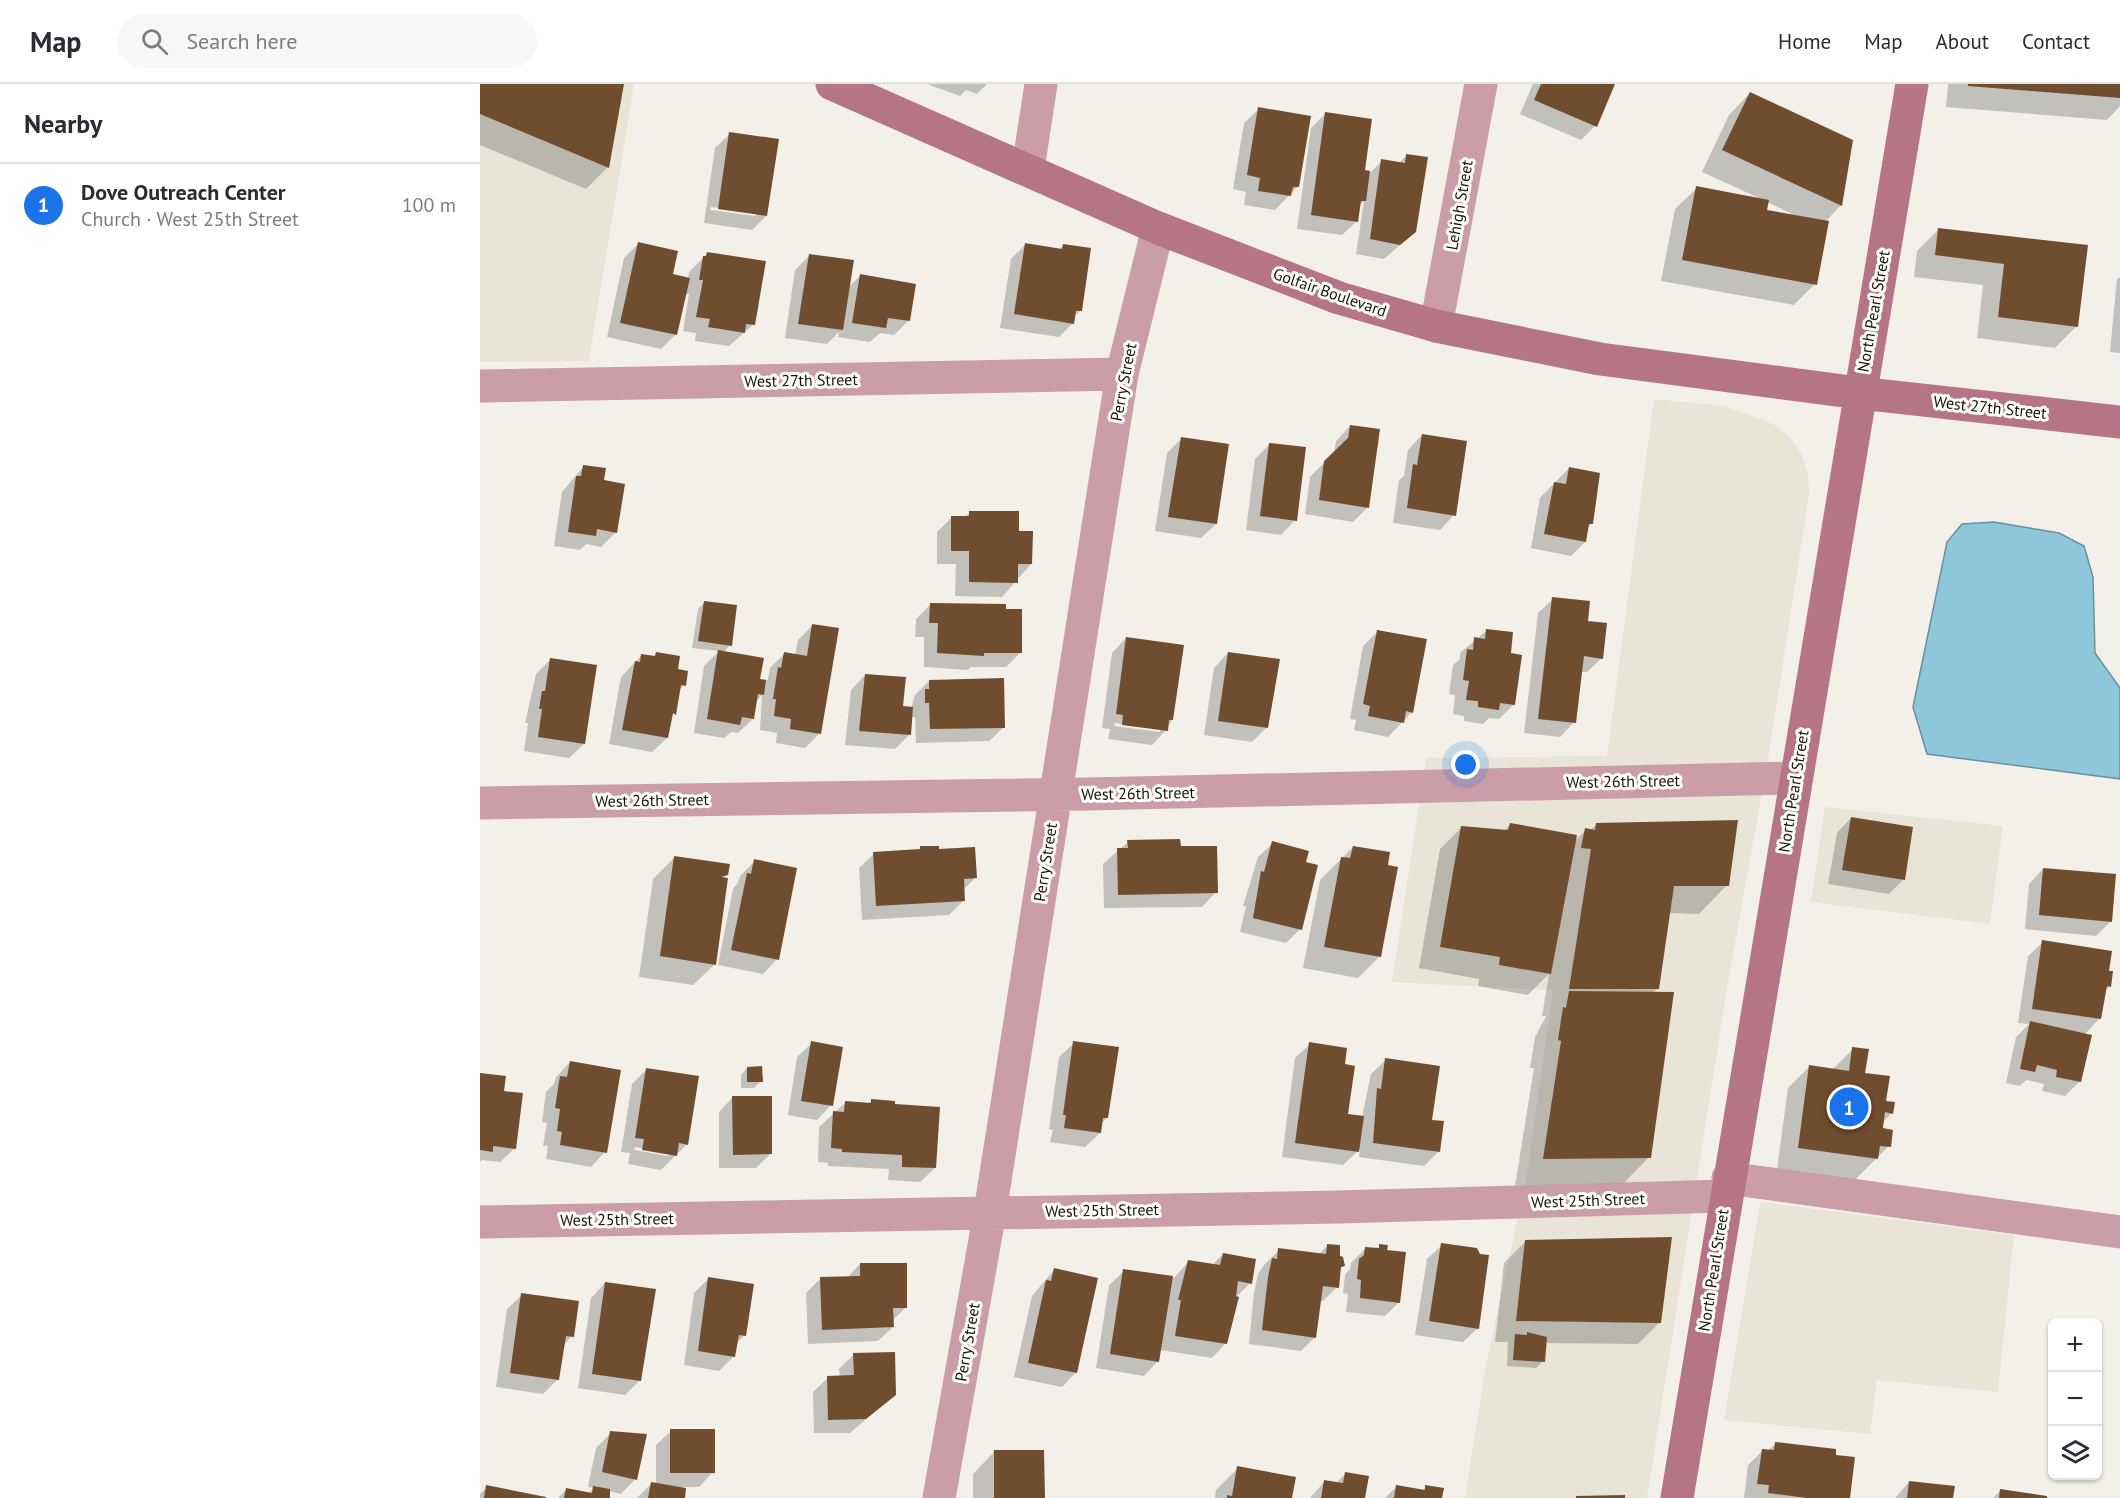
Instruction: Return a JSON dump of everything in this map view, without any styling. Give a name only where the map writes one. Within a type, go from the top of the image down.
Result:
[{"type":"street","name":"Golfair Boulevard","points":[[832,84],[1158,228],[1339,298],[1437,326],[1600,359],[1790,382],[1859,393]]},
{"type":"street","points":[[1028,169],[1041,84]]},
{"type":"street","name":"Lehigh Street","points":[[1437,326],[1481,84]]},
{"type":"street","name":"North Pearl Street","points":[[1677,1498],[1726,1187],[1912,84]]},
{"type":"street","name":"Perry Street","points":[[939,1498],[990,1212],[1122,374],[1158,228]]},
{"type":"street","name":"West 27th Street","points":[[480,386],[1122,374]]},
{"type":"street","name":"West 27th Street","points":[[1859,393],[2120,422]]},
{"type":"street","name":"West 26th Street","points":[[480,803],[1055,795],[1795,778]]},
{"type":"street","name":"West 25th Street","points":[[480,1222],[1338,1207],[1726,1187],[2120,1232]]},
{"type":"shaded area","points":[[480,84],[634,84],[589,361],[480,362]]},
{"type":"shaded area","points":[[1654,399],[1725,406],[1773,424],[1790,437],[1801,453],[1808,474],[1809,495],[1769,753],[1727,988],[1647,1498],[1465,1498],[1485,1370],[1527,1175],[1553,990],[1392,982],[1426,758],[1607,756]]},
{"type":"shaded area","points":[[1825,807],[2003,826],[1990,924],[1811,902]]},
{"type":"shaded area","points":[[1760,1202],[2014,1235],[1998,1392],[1877,1380],[1870,1434],[1724,1420]]},
{"type":"water","points":[[1994,522],[2059,533],[2084,546],[2093,577],[2095,653],[2120,688],[2120,779],[1927,754],[1913,707],[1947,542],[1962,524]]},
{"type":"building","points":[[480,84],[624,84],[609,168],[480,114]]},
{"type":"building","points":[[1541,84],[1615,84],[1597,127],[1534,100]]},
{"type":"building","points":[[1968,84],[2120,84],[2120,98],[1968,86]]},
{"type":"building","points":[[1750,92],[1853,140],[1842,206],[1722,150]]},
{"type":"building","points":[[1258,107],[1311,116],[1299,187],[1293,187],[1291,196],[1258,191],[1260,178],[1247,175]]},
{"type":"building","points":[[1325,112],[1372,119],[1365,170],[1370,171],[1366,201],[1361,201],[1358,222],[1311,215]]},
{"type":"building","points":[[729,132],[779,139],[767,216],[718,209]]},
{"type":"building","points":[[1406,154],[1428,157],[1416,232],[1400,245],[1370,239],[1381,159],[1405,163]]},
{"type":"building","points":[[1696,186],[1769,200],[1767,210],[1829,221],[1817,285],[1682,260]]},
{"type":"building","points":[[1938,228],[2088,245],[2078,327],[1998,317],[2004,264],[1935,255]]},
{"type":"building","points":[[638,242],[678,251],[673,274],[690,278],[677,335],[620,323]]},
{"type":"building","points":[[1025,243],[1062,249],[1063,244],[1091,248],[1082,311],[1076,311],[1074,324],[1014,314]]},
{"type":"building","points":[[707,252],[766,261],[755,325],[746,324],[745,333],[708,327],[710,319],[696,317],[703,280],[699,280],[703,256],[706,256]]},
{"type":"building","points":[[809,254],[854,260],[843,330],[798,324]]},
{"type":"building","points":[[860,274],[916,284],[910,321],[888,318],[886,328],[852,323]]},
{"type":"building","points":[[1350,425],[1380,429],[1369,508],[1319,500],[1324,461],[1348,438]]},
{"type":"building","points":[[1422,434],[1467,441],[1456,516],[1407,508],[1413,464],[1417,465]]},
{"type":"building","points":[[1181,437],[1229,444],[1217,524],[1168,517]]},
{"type":"building","points":[[1269,443],[1306,447],[1297,521],[1260,516]]},
{"type":"building","points":[[583,465],[606,468],[604,480],[625,484],[617,533],[597,529],[596,536],[568,532],[576,476],[581,476]]},
{"type":"building","points":[[1569,467],[1600,473],[1593,524],[1589,524],[1586,542],[1544,534],[1554,482],[1566,484]]},
{"type":"building","points":[[969,511],[1019,511],[1019,531],[1033,531],[1032,564],[1018,564],[1018,583],[969,582],[969,551],[951,551],[951,516],[969,516]]},
{"type":"building","points":[[1552,597],[1590,601],[1588,621],[1607,623],[1603,659],[1584,656],[1576,723],[1538,719]]},
{"type":"building","points":[[704,601],[737,605],[732,646],[698,641]]},
{"type":"building","points":[[930,603],[1006,604],[1006,609],[1022,609],[1022,653],[984,653],[984,656],[937,653],[938,623],[929,623]]},
{"type":"building","points":[[812,624],[839,628],[821,734],[790,729],[791,719],[774,716],[776,699],[773,699],[778,667],[781,668],[784,652],[807,656]]},
{"type":"building","points":[[1486,629],[1513,632],[1511,653],[1522,655],[1515,705],[1500,703],[1499,710],[1478,707],[1478,701],[1466,700],[1469,681],[1463,680],[1467,649],[1473,650],[1474,637],[1485,639]]},
{"type":"building","points":[[1377,630],[1427,639],[1413,713],[1406,711],[1404,723],[1368,716],[1370,706],[1363,704]]},
{"type":"building","points":[[1126,637],[1184,645],[1173,720],[1169,720],[1168,731],[1122,725],[1123,715],[1116,714]]},
{"type":"building","points":[[718,650],[764,658],[760,679],[766,680],[764,695],[758,694],[754,719],[742,717],[740,725],[707,719]]},
{"type":"building","points":[[656,652],[680,656],[678,669],[688,671],[686,686],[681,685],[676,715],[673,713],[668,738],[622,730],[635,661],[640,662],[641,654],[655,656]]},
{"type":"building","points":[[1228,652],[1280,659],[1268,728],[1218,721]]},
{"type":"building","points":[[550,658],[597,665],[585,744],[538,737],[542,709],[539,709],[542,691],[545,691]]},
{"type":"building","points":[[865,674],[906,677],[903,706],[913,707],[911,735],[859,731]]},
{"type":"building","points":[[1004,678],[1005,728],[930,729],[929,703],[925,703],[925,689],[929,689],[929,680]]},
{"type":"building","points":[[1851,817],[1913,827],[1905,880],[1842,870]]},
{"type":"building","points":[[1738,820],[1729,886],[1674,886],[1659,989],[1569,989],[1591,849],[1581,848],[1585,828],[1595,830],[1596,823]]},
{"type":"building","points":[[1510,823],[1577,835],[1551,974],[1499,965],[1500,957],[1440,947],[1461,826],[1508,830]]},
{"type":"building","points":[[1180,839],[1181,846],[1217,846],[1218,893],[1118,895],[1117,848],[1128,848],[1127,840]]},
{"type":"building","points":[[1272,841],[1309,851],[1306,862],[1318,865],[1302,930],[1253,918],[1261,871],[1264,872]]},
{"type":"building","points":[[920,846],[939,846],[939,849],[975,847],[977,878],[964,879],[965,901],[876,906],[873,852],[920,849]]},
{"type":"building","points":[[1353,846],[1390,852],[1388,865],[1398,867],[1381,957],[1324,947],[1341,857],[1350,858]]},
{"type":"building","points":[[674,856],[730,864],[728,875],[721,877],[728,878],[716,965],[660,956]]},
{"type":"building","points":[[754,859],[797,868],[779,960],[731,950],[747,873],[751,874]]},
{"type":"building","points":[[2043,868],[2116,874],[2112,922],[2039,915]]},
{"type":"building","points":[[2042,940],[2112,951],[2109,971],[2113,971],[2111,987],[2107,986],[2101,1019],[2032,1009]]},
{"type":"building","points":[[1569,991],[1674,992],[1651,1158],[1543,1159],[1561,1041],[1558,1040],[1563,1007],[1566,1008]]},
{"type":"building","points":[[2030,1021],[2092,1035],[2081,1082],[2056,1077],[2057,1070],[2037,1065],[2035,1072],[2020,1069]]},
{"type":"building","points":[[811,1041],[843,1047],[833,1106],[801,1101]]},
{"type":"building","points":[[1073,1041],[1119,1047],[1108,1118],[1103,1118],[1101,1133],[1064,1128],[1066,1115],[1063,1115]]},
{"type":"building","points":[[1309,1042],[1347,1048],[1345,1064],[1355,1066],[1348,1114],[1364,1116],[1359,1152],[1295,1143]]},
{"type":"building","points":[[1852,1047],[1869,1049],[1865,1073],[1890,1076],[1886,1101],[1895,1102],[1893,1114],[1885,1112],[1883,1128],[1893,1130],[1891,1147],[1880,1146],[1878,1159],[1798,1148],[1809,1065],[1849,1071]]},
{"type":"building","points":[[1385,1058],[1440,1066],[1432,1120],[1444,1121],[1440,1152],[1373,1143],[1377,1088],[1381,1089]]},
{"type":"building","points":[[570,1061],[621,1070],[607,1153],[560,1145],[562,1132],[557,1131],[560,1109],[555,1108],[560,1076],[567,1077]]},
{"type":"building","points":[[762,1066],[763,1082],[747,1082],[747,1067]]},
{"type":"building","points":[[646,1068],[699,1076],[688,1145],[679,1143],[677,1156],[642,1150],[644,1139],[635,1138]]},
{"type":"building","points":[[480,1073],[506,1076],[504,1091],[523,1093],[516,1149],[493,1146],[493,1152],[480,1150]]},
{"type":"building","points":[[732,1096],[772,1096],[772,1154],[733,1155]]},
{"type":"building","points":[[871,1099],[895,1101],[895,1104],[940,1107],[936,1168],[902,1167],[902,1155],[842,1152],[842,1149],[831,1148],[833,1111],[844,1112],[845,1101],[871,1103]]},
{"type":"building","points":[[1672,1237],[1661,1323],[1516,1321],[1525,1240]]},
{"type":"building","points":[[1441,1243],[1477,1248],[1480,1254],[1489,1255],[1479,1329],[1429,1321]]},
{"type":"building","points":[[1327,1244],[1340,1245],[1340,1256],[1343,1257],[1345,1266],[1341,1267],[1339,1288],[1323,1286],[1316,1338],[1262,1330],[1268,1277],[1272,1258],[1277,1259],[1278,1248],[1326,1254]]},
{"type":"building","points":[[1379,1244],[1388,1245],[1387,1250],[1406,1252],[1400,1303],[1360,1298],[1361,1280],[1357,1279],[1359,1259],[1364,1255],[1365,1247],[1379,1248]]},
{"type":"building","points":[[1223,1253],[1256,1259],[1252,1284],[1238,1281],[1236,1296],[1239,1297],[1227,1344],[1175,1336],[1181,1300],[1178,1300],[1188,1260],[1220,1265]]},
{"type":"building","points":[[860,1263],[907,1263],[907,1308],[893,1308],[894,1327],[822,1330],[820,1277],[860,1276]]},
{"type":"building","points":[[1054,1268],[1098,1278],[1077,1373],[1028,1363],[1046,1280],[1051,1281]]},
{"type":"building","points":[[1123,1269],[1173,1276],[1159,1362],[1110,1354]]},
{"type":"building","points":[[708,1277],[754,1284],[746,1336],[739,1335],[735,1357],[698,1351]]},
{"type":"building","points":[[605,1282],[656,1289],[641,1381],[592,1374]]},
{"type":"building","points":[[521,1293],[579,1301],[574,1337],[566,1336],[559,1380],[510,1373]]},
{"type":"building","points":[[1527,1332],[1547,1337],[1545,1362],[1513,1360],[1515,1334],[1527,1335]]},
{"type":"building","points":[[895,1352],[896,1395],[866,1419],[828,1420],[827,1376],[854,1375],[853,1353]]},
{"type":"building","points":[[670,1429],[715,1429],[715,1473],[670,1473]]},
{"type":"building","points":[[610,1431],[647,1434],[637,1480],[602,1472]]},
{"type":"building","points":[[1775,1442],[1836,1449],[1836,1455],[1855,1457],[1850,1498],[1807,1498],[1768,1493],[1769,1485],[1757,1484],[1762,1449],[1774,1450]]},
{"type":"building","points":[[994,1450],[1044,1450],[1045,1498],[994,1498]]},
{"type":"building","points":[[1237,1466],[1296,1477],[1292,1498],[1227,1498],[1227,1495],[1232,1496]]},
{"type":"building","points":[[1345,1472],[1369,1476],[1365,1498],[1321,1498],[1324,1480],[1343,1483]]},
{"type":"building","points":[[1909,1481],[1955,1486],[1953,1498],[1907,1498]]},
{"type":"building","points":[[651,1482],[686,1488],[685,1498],[648,1498]]},
{"type":"building","points":[[486,1485],[546,1497],[546,1498],[484,1498]]},
{"type":"building","points":[[1396,1485],[1425,1490],[1425,1485],[1444,1488],[1442,1498],[1394,1498]]},
{"type":"building","points":[[593,1486],[610,1489],[610,1498],[564,1498],[566,1488],[592,1493]]},
{"type":"building","points":[[2000,1489],[2047,1496],[2047,1498],[1999,1498]]},
{"type":"building","points":[[1625,1495],[1625,1498],[1576,1498],[1576,1496]]},
{"type":"place","name":"Dove Outreach Center","points":[[1849,1107]]}]
